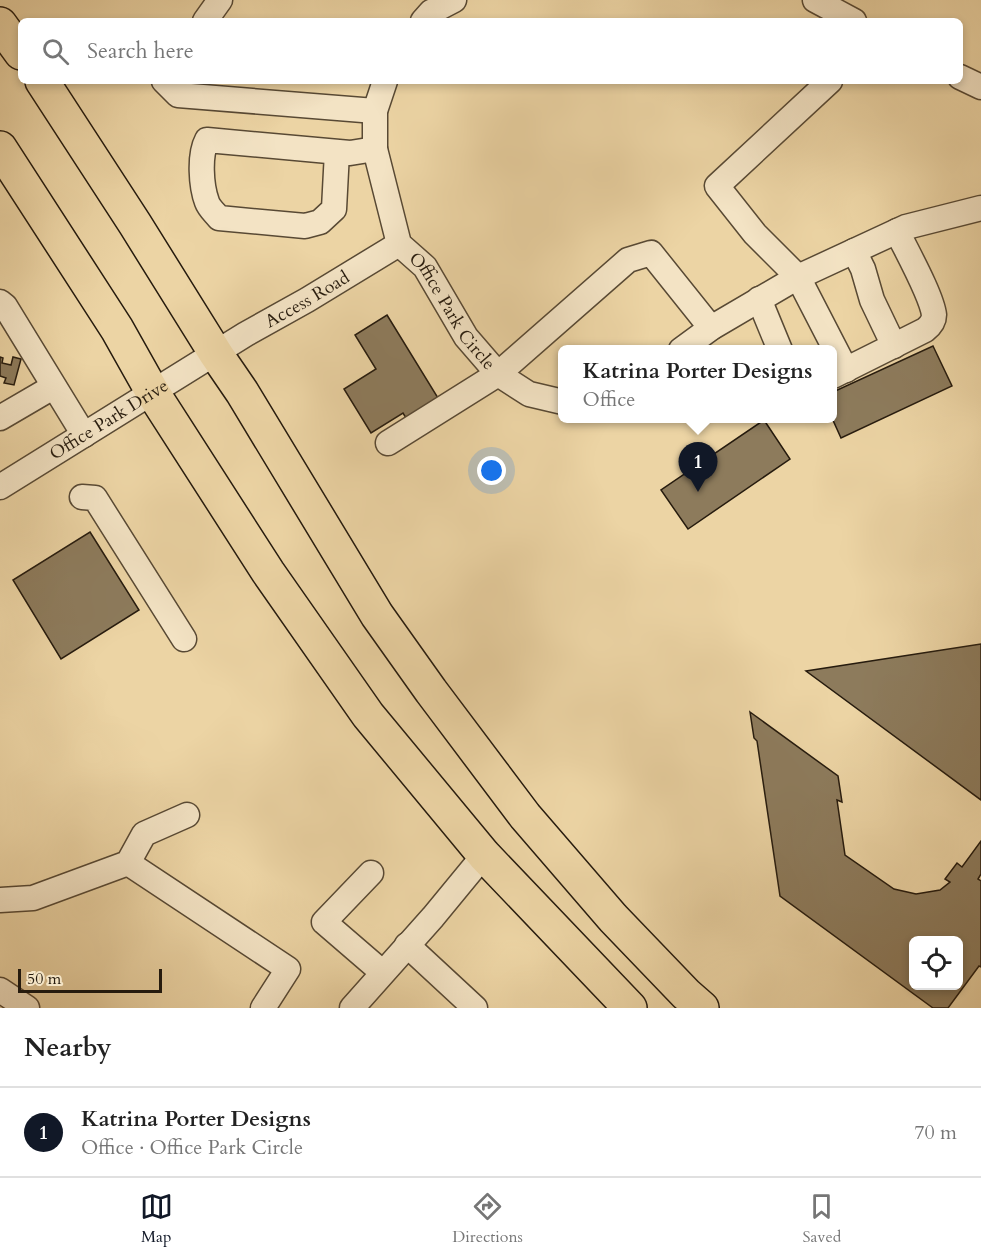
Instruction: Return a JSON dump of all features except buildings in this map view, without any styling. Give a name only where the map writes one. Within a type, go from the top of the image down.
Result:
[{"type":"highway","points":[[0,24],[18,48]]},
{"type":"highway","points":[[44,84],[242,392],[377,615],[525,816],[613,918],[702,1008]]},
{"type":"highway","points":[[0,148],[117,329],[153,393],[268,572],[368,715],[484,855],[630,1008]]},
{"type":"street","points":[[207,18],[220,0]]},
{"type":"street","points":[[426,18],[431,12],[454,0]]},
{"type":"street","points":[[814,0],[848,18]]},
{"type":"street","points":[[963,78],[981,87]]},
{"type":"street","points":[[167,84],[178,95],[375,111]]},
{"type":"street","name":"Office Park Circle","points":[[384,84],[375,111],[375,149],[399,244],[425,267],[466,337],[498,374],[529,394],[558,401]]},
{"type":"street","points":[[827,84],[717,186],[755,234],[798,277],[827,345]]},
{"type":"street","points":[[337,152],[334,209],[320,222],[304,226],[219,218],[207,204],[202,174],[202,149],[207,140],[350,153],[375,149]]},
{"type":"street","points":[[688,345],[711,328],[798,277],[906,227],[981,208]]},
{"type":"street","points":[[839,373],[925,330],[932,324],[934,315],[926,292],[897,231]]},
{"type":"street","name":"Access Road","points":[[216,354],[399,244]]},
{"type":"street","points":[[854,251],[863,269],[872,300],[894,346]]},
{"type":"street","name":"Office Park Circle","points":[[498,374],[628,260],[651,253],[711,328]]},
{"type":"street","points":[[759,299],[778,345]]},
{"type":"street","points":[[0,302],[5,306],[84,435]]},
{"type":"street","name":"Office Park Drive","points":[[0,487],[216,354]]},
{"type":"street","points":[[388,443],[498,374]]},
{"type":"street","points":[[0,418],[53,387]]},
{"type":"street","points":[[82,497],[95,498],[184,639]]},
{"type":"street","points":[[0,900],[33,898],[128,863],[144,834],[187,815]]},
{"type":"street","points":[[352,1008],[484,855]]},
{"type":"street","points":[[128,863],[288,969],[263,1008]]},
{"type":"street","points":[[371,873],[324,922],[382,972]]},
{"type":"street","points":[[407,945],[475,1008]]},
{"type":"street","points":[[0,990],[27,1008]]},
{"type":"place","name":"Katrina Porter Designs","points":[[698,492]]}]
